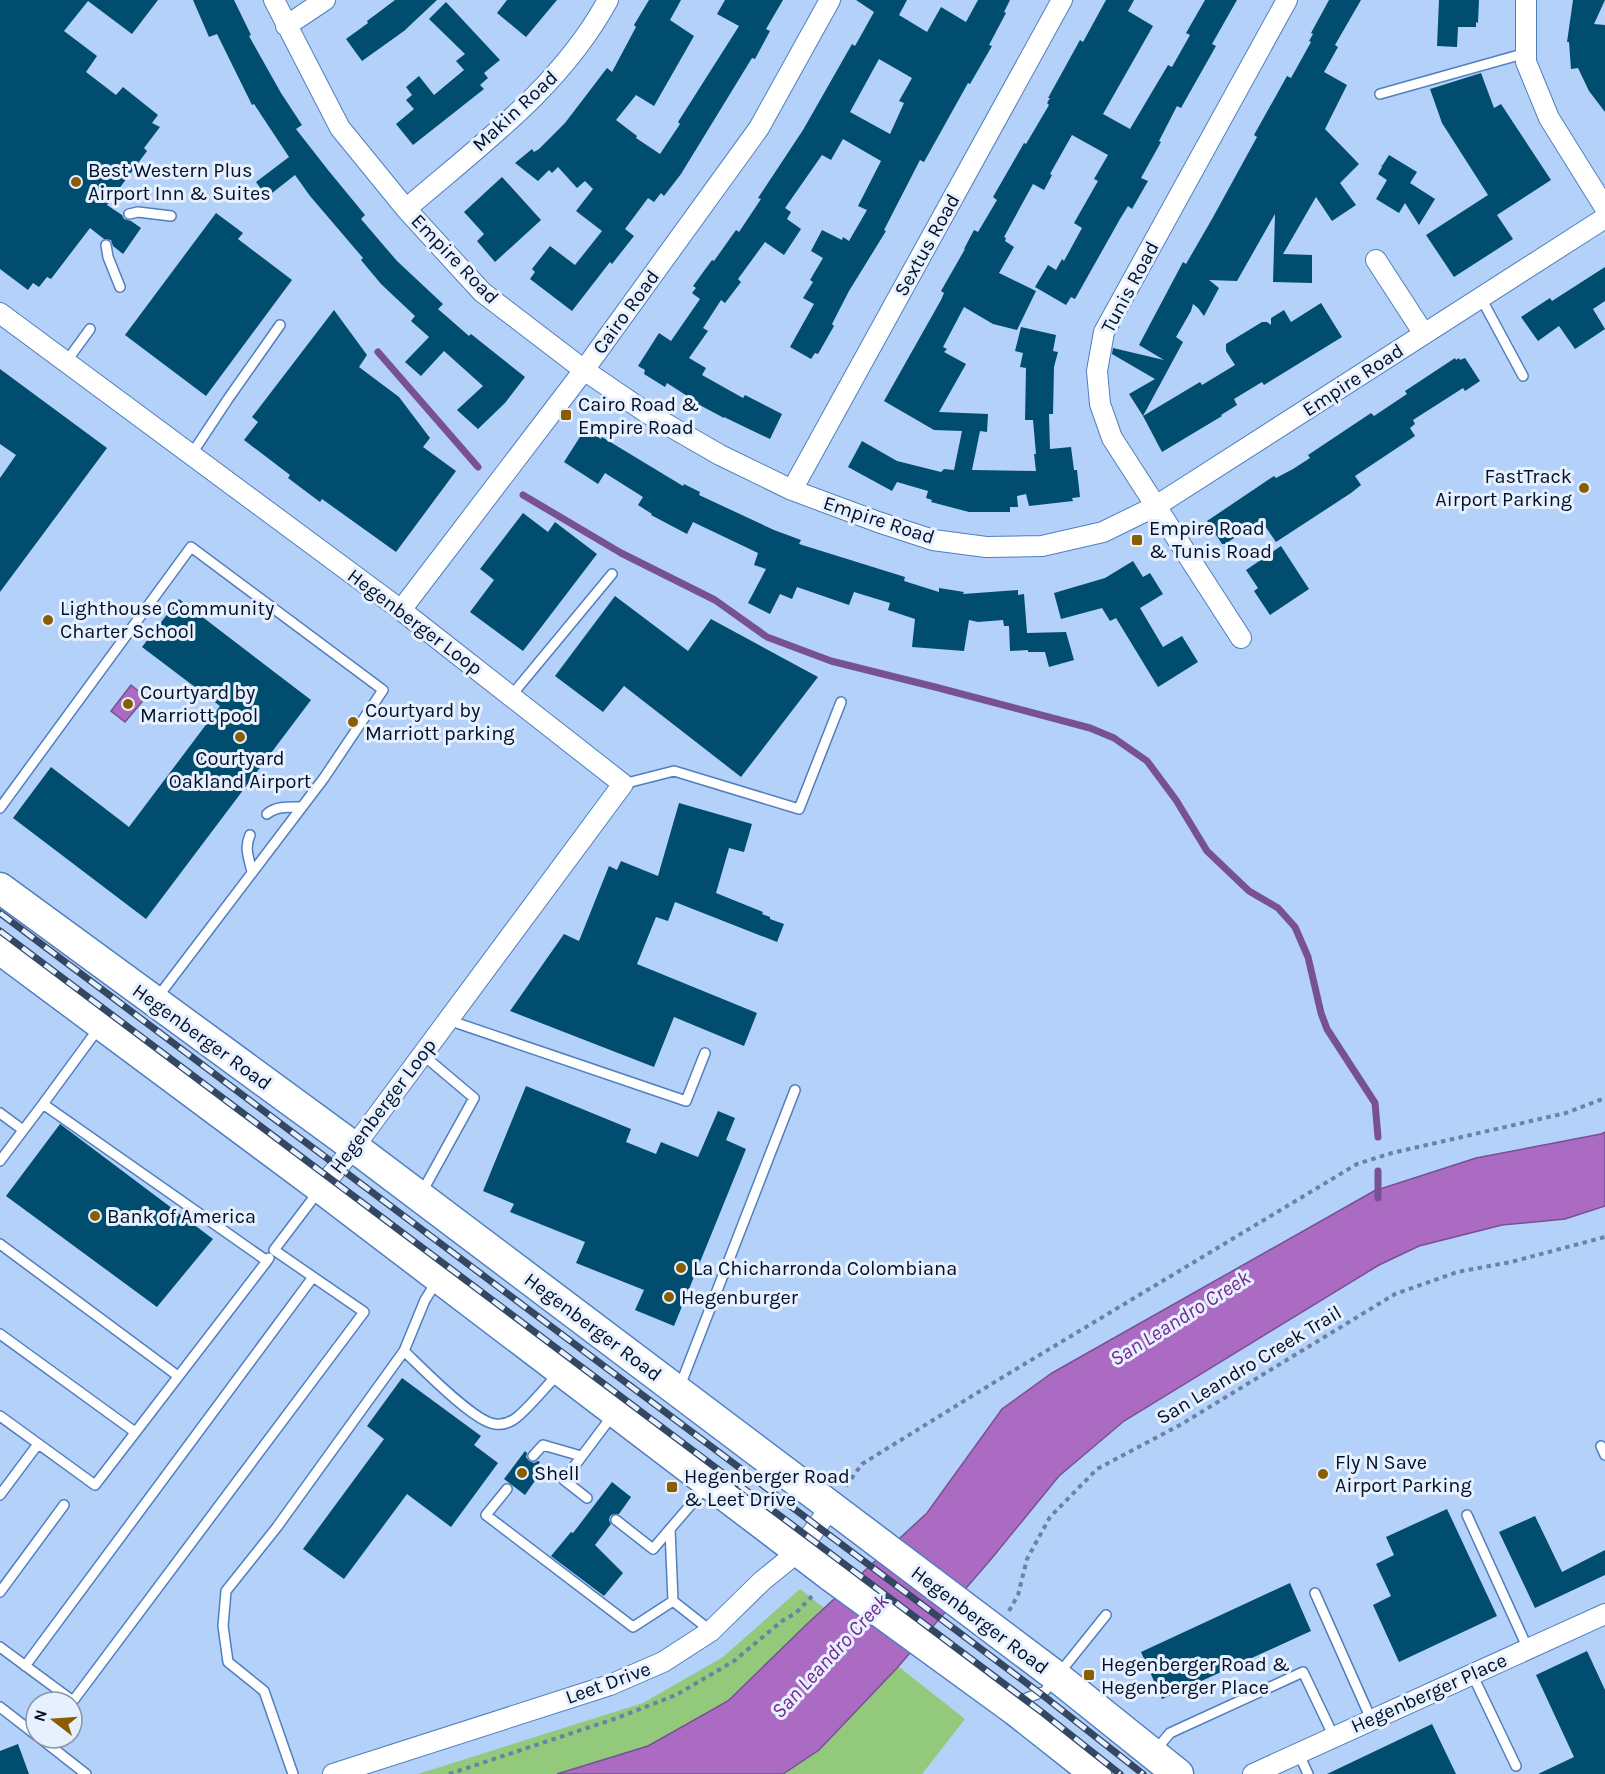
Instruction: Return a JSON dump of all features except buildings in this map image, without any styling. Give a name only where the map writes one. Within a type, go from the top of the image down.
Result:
[{"type":"main road","name":"Hegenberger Road","points":[[0,888],[420,1196],[1057,1677],[1178,1774]]},
{"type":"main road","points":[[0,949],[321,1188],[836,1579],[978,1682],[1096,1774]]},
{"type":"street","name":"Empire Road","points":[[274,0],[340,128],[406,208],[482,292],[584,370],[648,413],[720,455],[792,490],[933,540],[986,547],[1042,546],[1103,532],[1156,506],[1605,218]]},
{"type":"street","points":[[286,26],[325,0]]},
{"type":"street","name":"Makin Road","points":[[406,208],[534,98],[573,53],[608,0]]},
{"type":"street","name":"Cairo Road","points":[[401,610],[584,370],[759,128],[830,0]]},
{"type":"street","name":"Sextus Road","points":[[792,490],[1062,0]]},
{"type":"street","name":"Tunis Road","points":[[1241,638],[1112,438],[1100,404],[1097,371],[1104,332],[1287,0]]},
{"type":"street","points":[[1526,0],[1526,62],[1549,118],[1605,208]]},
{"type":"street","points":[[1376,260],[1424,334]]},
{"type":"street","name":"Hegenberger Loop","points":[[0,313],[401,610],[623,784],[423,1055],[321,1188]]},
{"type":"street","name":"Leet Drive","points":[[333,1774],[610,1685],[663,1662],[711,1631],[759,1584],[799,1551],[831,1506]]},
{"type":"street","name":"Hegenberger Place","points":[[1253,1774],[1605,1614]]},
{"type":"lane","points":[[1380,94],[1526,53]]},
{"type":"lane","points":[[129,214],[138,212],[171,216]]},
{"type":"lane","points":[[106,245],[108,257],[120,287]]},
{"type":"lane","points":[[1480,298],[1523,376]]},
{"type":"lane","points":[[191,455],[280,325]]},
{"type":"lane","points":[[66,362],[90,329]]},
{"type":"lane","points":[[0,808],[191,548],[383,690],[324,778],[153,1002]]},
{"type":"lane","points":[[511,696],[612,574]]},
{"type":"lane","points":[[623,784],[674,771],[799,809],[840,702]]},
{"type":"lane","points":[[267,814],[283,807],[301,807]]},
{"type":"lane","points":[[250,835],[246,850],[252,872]]},
{"type":"lane","points":[[448,1020],[686,1101],[705,1053]]},
{"type":"lane","points":[[0,1161],[102,1025]]},
{"type":"lane","points":[[420,1196],[474,1098],[423,1055]]},
{"type":"lane","points":[[678,1391],[795,1090]]},
{"type":"lane","points":[[43,1104],[267,1261]]},
{"type":"lane","points":[[0,1113],[23,1130]]},
{"type":"lane","points":[[0,1416],[95,1485],[321,1188]]},
{"type":"lane","points":[[0,1245],[178,1376]]},
{"type":"lane","points":[[0,1647],[73,1701],[364,1312],[274,1250]]},
{"type":"lane","points":[[25,1665],[313,1277]]},
{"type":"lane","points":[[293,1774],[264,1691],[228,1662],[224,1626],[226,1591],[278,1527],[404,1351],[425,1300],[439,1278]]},
{"type":"lane","points":[[0,1334],[135,1432]]},
{"type":"lane","points":[[404,1351],[442,1388],[480,1418],[494,1424],[503,1424],[517,1417],[561,1371]]},
{"type":"lane","points":[[587,1498],[564,1480],[615,1411]]},
{"type":"lane","points":[[0,1495],[38,1444]]},
{"type":"lane","points":[[533,1456],[543,1445],[581,1456]]},
{"type":"lane","points":[[616,1520],[653,1549],[710,1484]]},
{"type":"lane","points":[[507,1489],[486,1515],[633,1627],[673,1601]]},
{"type":"lane","points":[[0,1592],[64,1505]]},
{"type":"lane","points":[[1467,1515],[1528,1648]]},
{"type":"lane","points":[[670,1529],[673,1601],[711,1631]]},
{"type":"lane","points":[[1315,1593],[1371,1719]]},
{"type":"lane","points":[[978,1682],[1022,1700],[1045,1691],[1106,1615]]},
{"type":"lane","points":[[1153,1753],[1170,1733],[1303,1672],[1334,1737]]},
{"type":"lane","points":[[1472,1674],[1516,1766]]},
{"type":"lane","points":[[0,1707],[24,1726]]},
{"type":"lane","points":[[55,1750],[86,1774]]},
{"type":"lane","points":[[1298,1752],[1308,1774]]},
{"type":"path","points":[[831,1506],[862,1464],[1357,1164],[1392,1153],[1566,1113],[1605,1098]]},
{"type":"path","name":"San Leandro Creek Trail","points":[[986,1624],[1018,1595],[1027,1558],[1050,1517],[1097,1469],[1180,1425],[1395,1294],[1457,1272],[1511,1262],[1605,1237]]},
{"type":"path","points":[[449,1774],[617,1718],[676,1695],[734,1661],[836,1579]]},
{"type":"green space","points":[[800,1589],[965,1719],[922,1774],[418,1774],[643,1703],[723,1657]]},
{"type":"water","name":"Courtyard by Marriott pool","points":[[131,685],[146,697],[125,722],[111,711]]},
{"type":"water","name":"San Leandro Creek","points":[[1605,1132],[1605,1206],[1565,1219],[1502,1225],[1419,1246],[1379,1265],[1124,1421],[1059,1476],[897,1668],[819,1750],[783,1774],[557,1774],[648,1746],[728,1701],[927,1513],[1002,1409],[1052,1373],[1374,1191],[1476,1158]]},
{"type":"waterway","points":[[378,352],[478,467]]},
{"type":"waterway","points":[[523,495],[621,553],[715,600],[767,637],[831,661],[1090,728],[1114,738],[1147,761],[1176,800],[1207,851],[1249,891],[1278,908],[1295,927],[1308,957],[1327,1029],[1375,1103],[1378,1137]]},
{"type":"waterway","points":[[1378,1171],[1378,1198]]},
{"type":"railway","points":[[0,913],[1045,1697],[1143,1774]]},
{"type":"railway","points":[[0,931],[1043,1713],[1120,1774]]},
{"type":"place","name":"Best Western Plus Airport Inn & Suites","points":[[76,182]]},
{"type":"place","name":"Cairo Road & Empire Road","points":[[566,415]]},
{"type":"place","name":"FastTrack Airport Parking","points":[[1584,488]]},
{"type":"place","name":"Empire Road & Tunis Road","points":[[1137,540]]},
{"type":"place","name":"Lighthouse Community Charter School","points":[[48,620]]},
{"type":"place","name":"Courtyard by Marriott pool","points":[[128,704]]},
{"type":"place","name":"Courtyard by Marriott parking","points":[[353,722]]},
{"type":"place","name":"Courtyard Oakland Airport","points":[[240,737]]},
{"type":"place","name":"Bank of America","points":[[95,1216]]},
{"type":"place","name":"La Chicharronda Colombiana","points":[[681,1268]]},
{"type":"place","name":"Hegenburger","points":[[669,1297]]},
{"type":"place","name":"Shell","points":[[522,1473]]},
{"type":"place","name":"Fly N Save Airport Parking","points":[[1323,1474]]},
{"type":"place","name":"Hegenberger Road & Leet Drive","points":[[672,1487]]},
{"type":"place","name":"Hegenberger Road & Hegenberger Place","points":[[1089,1675]]}]
